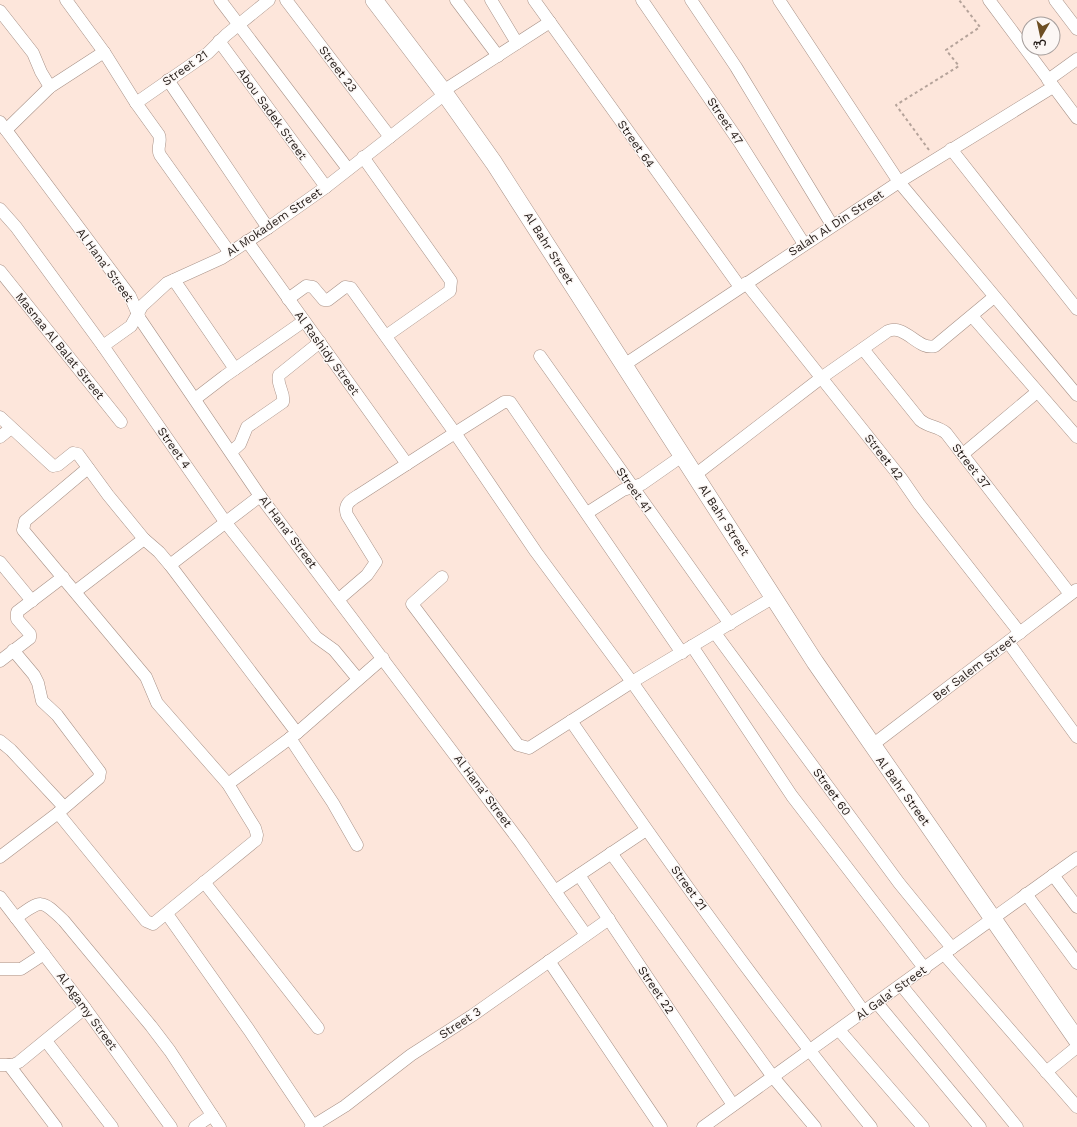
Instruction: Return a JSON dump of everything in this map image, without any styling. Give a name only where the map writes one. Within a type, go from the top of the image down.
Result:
[{"type":"street","points":[[66,0],[104,52],[136,103],[159,135],[160,141],[158,150],[160,155],[230,253]]},
{"type":"street","points":[[220,0],[348,169]]},
{"type":"street","name":"Street 21","points":[[136,103],[208,53],[238,24],[269,0]]},
{"type":"street","name":"Street 23","points":[[286,0],[390,137]]},
{"type":"street","name":"Al Bahr Street","points":[[374,0],[444,93],[518,198],[815,662],[871,746],[1077,1040]]},
{"type":"street","points":[[456,0],[498,56]]},
{"type":"street","points":[[491,0],[517,43]]},
{"type":"street","name":"Street 64","points":[[534,0],[743,285]]},
{"type":"street","name":"Street 47","points":[[642,0],[740,143],[804,244]]},
{"type":"street","points":[[691,0],[736,67],[832,225]]},
{"type":"street","points":[[779,0],[899,182],[1077,395]]},
{"type":"street","points":[[989,0],[1077,118]]},
{"type":"street","points":[[1055,0],[1077,30]]},
{"type":"street","points":[[0,11],[34,53],[41,72],[50,87]]},
{"type":"street","name":"Al Mokadem Street","points":[[103,346],[131,326],[137,314],[153,294],[174,280],[213,263],[268,228],[326,187],[444,93],[550,22]]},
{"type":"street","name":"Abou Sadek Street","points":[[219,41],[326,187]]},
{"type":"street","points":[[3,126],[50,87],[104,52]]},
{"type":"street","name":"Salah Al Din Street","points":[[624,365],[832,225],[1051,83],[1075,64]]},
{"type":"street","points":[[168,80],[268,228]]},
{"type":"street","name":"Al Hana' Street","points":[[3,126],[130,296],[137,314],[260,496],[339,599],[521,843],[586,936]]},
{"type":"street","points":[[950,149],[1077,309]]},
{"type":"street","points":[[363,157],[451,281],[450,291],[386,336]]},
{"type":"street","name":"Street 4","points":[[1,211],[16,226],[103,346],[226,523],[316,637],[331,648],[358,680]]},
{"type":"street","name":"Al Rashidy Street","points":[[247,241],[408,464]]},
{"type":"street","name":"Masnaa Al Balat Street","points":[[1,275],[121,422]]},
{"type":"street","points":[[174,280],[235,369]]},
{"type":"street","name":"Street 42","points":[[743,285],[821,378],[901,478],[918,504],[1020,633]]},
{"type":"street","points":[[288,299],[306,286],[313,287],[324,300],[328,300],[345,287],[351,288],[455,433],[570,599],[632,682],[864,1012]]},
{"type":"street","points":[[694,475],[821,378],[884,334],[896,329],[932,347],[939,343],[994,297]]},
{"type":"street","points":[[972,316],[1077,438]]},
{"type":"street","points":[[195,399],[304,321]]},
{"type":"street","points":[[230,452],[240,444],[247,426],[282,402],[283,394],[278,380],[279,375],[320,342]]},
{"type":"street","name":"Street 37","points":[[863,349],[920,420],[927,426],[943,430],[1074,592]]},
{"type":"street","name":"Street 41","points":[[540,356],[730,624]]},
{"type":"street","points":[[963,454],[1037,392]]},
{"type":"street","points":[[339,599],[367,575],[376,562],[347,515],[347,504],[504,402],[510,402],[587,513],[792,796],[925,969]]},
{"type":"street","points":[[0,417],[53,466],[58,465],[74,452],[80,456],[108,495],[144,539],[159,552],[170,565],[293,736],[357,845]]},
{"type":"street","points":[[0,437],[11,428]]},
{"type":"street","points":[[587,513],[623,490],[642,484],[682,456]]},
{"type":"street","points":[[0,741],[11,750],[61,810],[148,923],[155,923],[256,840],[258,835],[256,828],[228,784],[157,703],[146,677],[76,591],[25,534],[23,525],[25,521],[88,468]]},
{"type":"street","points":[[170,565],[260,496]]},
{"type":"street","points":[[76,591],[144,539]]},
{"type":"street","points":[[0,562],[32,601]]},
{"type":"street","points":[[0,661],[30,638],[30,634],[16,616],[17,612],[63,577]]},
{"type":"street","points":[[442,577],[412,604],[518,745],[529,748],[632,682],[774,597]]},
{"type":"street","name":"Ber Salem Street","points":[[871,746],[1074,592]]},
{"type":"street","name":"Street 60","points":[[714,633],[948,951],[1046,1072],[1077,1107]]},
{"type":"street","points":[[1008,642],[1077,737]]},
{"type":"street","points":[[0,857],[61,810],[99,778],[100,772],[57,716],[42,701],[38,683],[34,675],[13,650]]},
{"type":"street","points":[[228,784],[293,736],[383,658]]},
{"type":"street","name":"Street 21","points":[[571,721],[646,830],[809,1052],[871,1127]]},
{"type":"street","points":[[555,891],[646,830]]},
{"type":"street","points":[[611,853],[773,1077],[815,1127]]},
{"type":"street","name":"Al Gala' Street","points":[[703,1127],[717,1123],[733,1105],[925,969],[992,917],[1077,859]]},
{"type":"street","name":"Street 22","points":[[579,875],[733,1105]]},
{"type":"street","points":[[1053,875],[1077,907]]},
{"type":"street","points":[[204,882],[318,1028]]},
{"type":"street","points":[[1026,894],[1077,963]]},
{"type":"street","name":"Al Agamy Street","points":[[0,897],[85,1008],[171,1127]]},
{"type":"street","points":[[16,918],[35,904],[41,903],[48,906],[64,921],[151,1026],[220,1127]]},
{"type":"street","points":[[166,914],[249,1030],[313,1127]]},
{"type":"street","name":"Street 3","points":[[313,1127],[345,1106],[400,1062],[473,1015],[609,919]]},
{"type":"street","points":[[0,969],[21,969],[44,954]]},
{"type":"street","points":[[549,961],[661,1127]]},
{"type":"street","points":[[901,985],[1017,1127]]},
{"type":"street","points":[[876,1003],[980,1127]]},
{"type":"street","points":[[56,1127],[5,1065],[19,1062],[85,1008]]},
{"type":"street","points":[[839,1030],[923,1127]]},
{"type":"street","points":[[46,1041],[112,1127]]},
{"type":"street","points":[[1046,1072],[1077,1047]]},
{"type":"street","points":[[195,1127],[212,1115]]},
{"type":"path","points":[[935,159],[896,105],[959,66],[946,50],[980,27],[959,0]]}]
